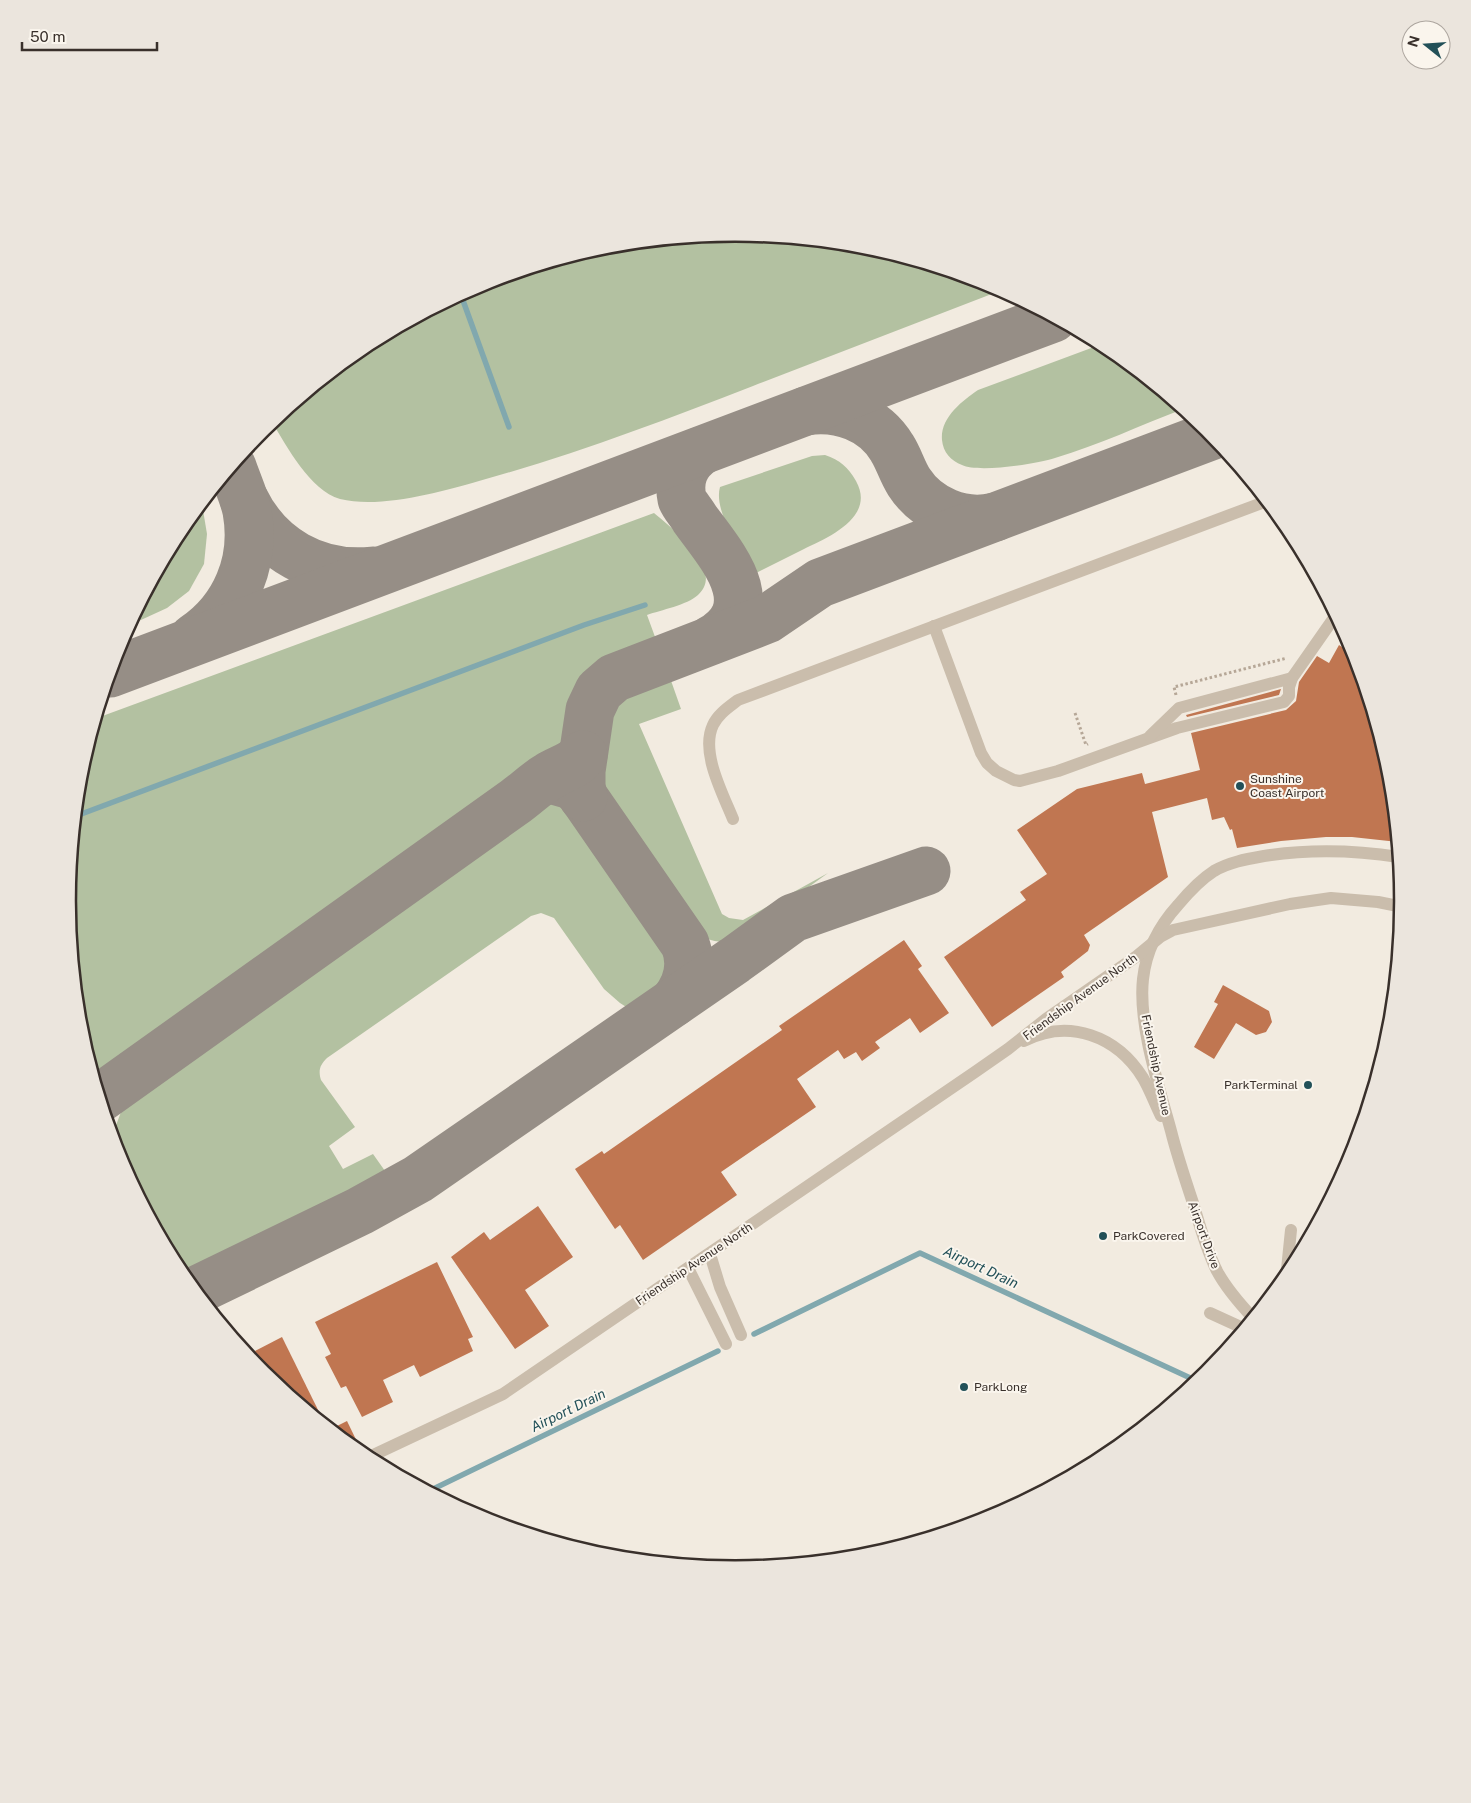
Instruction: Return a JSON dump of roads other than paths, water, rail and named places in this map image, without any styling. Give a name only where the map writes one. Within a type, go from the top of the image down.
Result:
[{"type":"street","points":[[733,820],[715,772],[709,743],[713,725],[722,713],[738,700],[1261,503]]},
{"type":"street","points":[[934,626],[981,753],[987,763],[996,771],[1020,781],[1058,771],[1177,728],[1284,702],[1289,696],[1292,678],[1332,621]]},
{"type":"street","points":[[1146,739],[1179,708],[1292,678]]},
{"type":"street","name":"Friendship Avenue","points":[[1174,1142],[1152,1060],[1145,1018],[1143,978],[1152,944],[1162,926],[1182,901],[1213,872],[1231,863],[1274,854],[1311,851],[1339,850],[1393,856]]},
{"type":"street","name":"Friendship Avenue North","points":[[376,1454],[503,1394],[1008,1049],[1046,1019],[1160,937],[1173,930],[1315,900],[1346,898],[1395,906]]},
{"type":"street","name":"Friendship Avenue North","points":[[1008,1049],[1027,1040],[1059,1032],[1092,1035],[1105,1040],[1117,1048],[1143,1078],[1174,1142]]},
{"type":"street","name":"Airport Drive","points":[[1174,1142],[1206,1247],[1217,1272],[1239,1304],[1249,1314]]},
{"type":"street","points":[[1288,1262],[1291,1230]]},
{"type":"street","points":[[710,1254],[720,1287],[741,1334]]},
{"type":"street","points":[[688,1268],[726,1344]]},
{"type":"street","points":[[1210,1313],[1239,1326]]},
{"type":"waterway","points":[[463,301],[509,427]]},
{"type":"waterway","points":[[82,814],[584,625],[645,605]]},
{"type":"waterway","name":"Airport Drain","points":[[754,1334],[920,1253],[1191,1378]]},
{"type":"waterway","name":"Airport Drain","points":[[435,1488],[718,1351]]},
{"type":"place","name":"Sunshine Coast Airport","points":[[1240,786]]},
{"type":"place","name":"ParkTerminal","points":[[1308,1085]]},
{"type":"place","name":"ParkCovered","points":[[1103,1236]]},
{"type":"place","name":"ParkLong","points":[[964,1387]]}]
